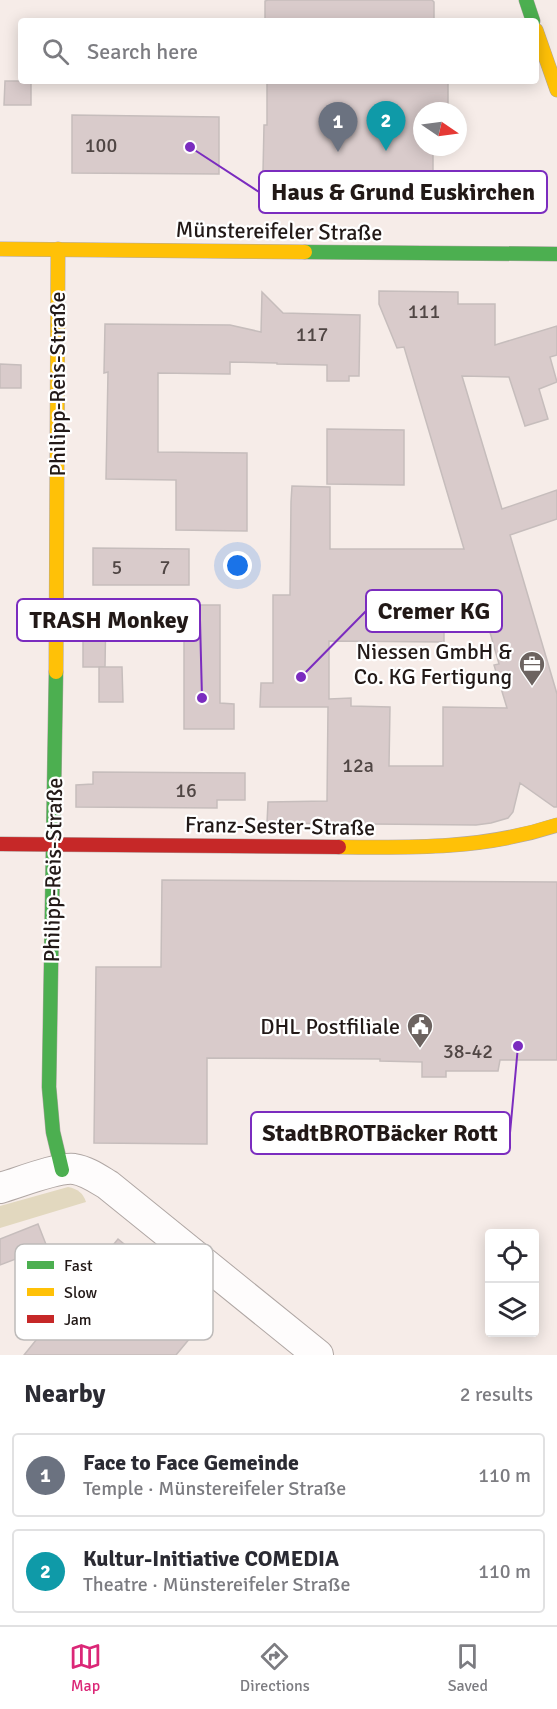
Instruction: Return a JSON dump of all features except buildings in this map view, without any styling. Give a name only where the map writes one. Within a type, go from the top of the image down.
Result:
[{"type":"street","points":[[526,0],[532,18]]},
{"type":"street","points":[[539,39],[557,90]]},
{"type":"street","name":"Münstereifeler Straße","points":[[0,249],[557,254]]},
{"type":"street","name":"Philipp-Reis-Straße","points":[[58,249],[54,845],[49,1087],[54,1132],[62,1170]]},
{"type":"street","name":"Franz-Sester-Straße","points":[[0,844],[384,849],[454,847],[512,839],[557,825]]},
{"type":"street","points":[[0,1188],[62,1170],[84,1171],[108,1185],[181,1244]]},
{"type":"street","points":[[213,1270],[318,1355]]},
{"type":"shaded area","points":[[68,1187],[80,1192],[86,1202],[0,1228],[0,1206]]},
{"type":"traffic: fast","points":[[526,0],[532,18]]},
{"type":"traffic: fast","points":[[305,252],[557,254]]},
{"type":"traffic: fast","points":[[56,672],[49,1087],[53,1132],[62,1170]]},
{"type":"traffic: slow","points":[[539,39],[557,90]]},
{"type":"traffic: slow","points":[[0,249],[305,252]]},
{"type":"traffic: slow","points":[[56,672],[58,249]]},
{"type":"traffic: slow","points":[[339,847],[422,847],[476,843],[503,839],[557,825]]},
{"type":"traffic: jam","points":[[0,844],[339,847]]},
{"type":"place","name":"Haus & Grund Euskirchen","points":[[190,147]]},
{"type":"place","name":"Kultur-Initiative COMEDIA","points":[[386,151]]},
{"type":"place","name":"Face to Face Gemeinde","points":[[338,152]]},
{"type":"place","name":"Cremer KG","points":[[301,677]]},
{"type":"place","name":"Niessen GmbH & Co. KG Fertigung","points":[[532,687]]},
{"type":"place","name":"TRASH Monkey","points":[[202,698]]},
{"type":"place","name":"StadtBROTBäcker Rott","points":[[518,1046]]},
{"type":"place","name":"DHL Postfiliale","points":[[420,1049]]}]
